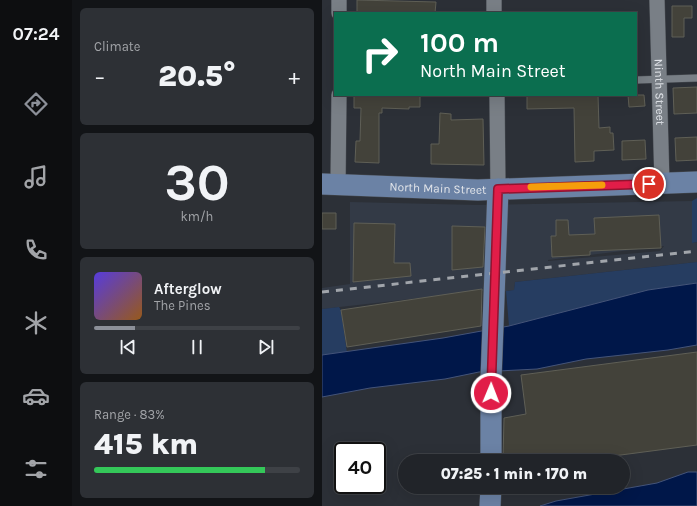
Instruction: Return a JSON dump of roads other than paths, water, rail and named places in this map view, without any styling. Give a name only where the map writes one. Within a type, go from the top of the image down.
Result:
[{"type":"main road","name":"North Main Street","points":[[330,185],[498,189],[697,182]]},
{"type":"main road","points":[[491,454],[491,373],[498,189]]},
{"type":"main road","points":[[490,506],[491,494]]},
{"type":"street","points":[[339,0],[339,12]]},
{"type":"street","points":[[494,0],[494,12]]},
{"type":"street","name":"Ninth Street","points":[[657,0],[662,183]]},
{"type":"street","points":[[330,185],[339,96]]},
{"type":"street","points":[[497,96],[498,189]]},
{"type":"lane","points":[[637,80],[697,78]]},
{"type":"railway","points":[[322,292],[697,251]]}]
